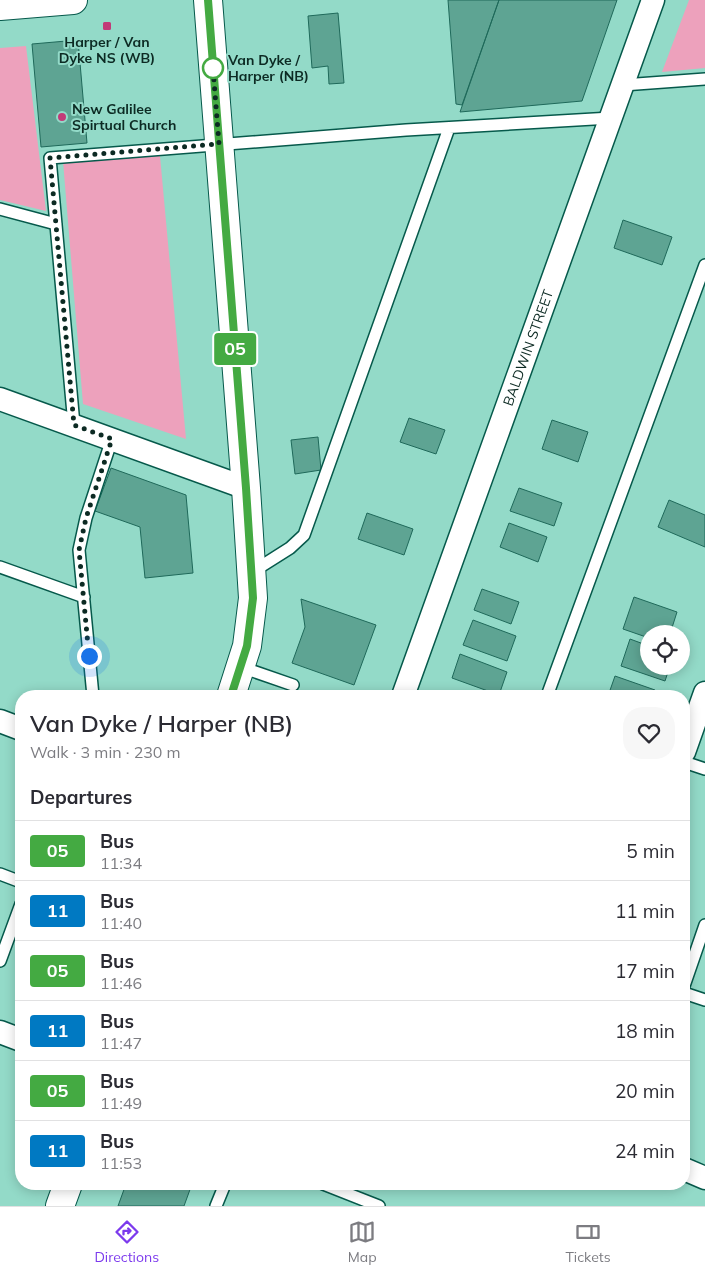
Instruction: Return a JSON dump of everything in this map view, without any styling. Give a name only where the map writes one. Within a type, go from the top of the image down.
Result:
[{"type":"main road","points":[[0,6],[27,2],[73,0]]},
{"type":"main road","points":[[208,0],[253,598],[247,646],[234,690]]},
{"type":"main road","points":[[60,1206],[66,1190]]},
{"type":"street","name":"BALDWIN STREET","points":[[405,690],[653,0]]},
{"type":"street","points":[[0,399],[246,488]]},
{"type":"street","points":[[690,735],[705,693]]},
{"type":"street","points":[[0,721],[15,727]]},
{"type":"street","points":[[0,1032],[15,1038]]},
{"type":"street","points":[[690,1172],[705,1178]]},
{"type":"lane","points":[[623,85],[705,79]]},
{"type":"lane","points":[[74,425],[50,158],[219,144],[611,118]]},
{"type":"lane","points":[[251,572],[290,548],[304,534],[449,128]]},
{"type":"lane","points":[[0,209],[56,224]]},
{"type":"lane","points":[[549,690],[705,265]]},
{"type":"lane","points":[[92,690],[79,550],[86,518],[112,439]]},
{"type":"lane","points":[[0,567],[84,597]]},
{"type":"lane","points":[[241,667],[293,686]]},
{"type":"lane","points":[[690,764],[705,769]]},
{"type":"lane","points":[[0,874],[15,880]]},
{"type":"lane","points":[[0,962],[15,921]]},
{"type":"lane","points":[[690,968],[705,924]]},
{"type":"lane","points":[[690,995],[705,1000]]},
{"type":"lane","points":[[216,1206],[223,1190]]},
{"type":"lane","points":[[338,1190],[379,1206]]},
{"type":"shaded area","points":[[689,0],[705,0],[705,68],[662,72]]},
{"type":"shaded area","points":[[26,46],[46,211],[0,200],[0,48]]},
{"type":"shaded area","points":[[160,156],[186,439],[83,404],[63,161]]},
{"type":"building","points":[[448,0],[499,0],[462,105],[456,104]]},
{"type":"building","points":[[499,0],[617,0],[582,101],[460,112]]},
{"type":"building","points":[[338,13],[344,83],[329,84],[328,66],[312,68],[308,16]]},
{"type":"building","name":"New Galilee Spirtual Church","points":[[78,40],[87,143],[41,147],[32,44]]},
{"type":"building","points":[[623,220],[672,237],[662,265],[614,248]]},
{"type":"building","points":[[409,418],[445,430],[436,454],[400,442]]},
{"type":"building","points":[[552,420],[588,432],[578,462],[542,449]]},
{"type":"building","points":[[318,437],[321,470],[295,474],[291,440]]},
{"type":"building","points":[[111,468],[186,495],[193,573],[145,578],[140,527],[95,511]]},
{"type":"building","points":[[519,488],[562,503],[554,526],[510,511]]},
{"type":"building","points":[[669,500],[705,515],[705,547],[658,527]]},
{"type":"building","points":[[367,513],[413,529],[404,555],[358,539]]},
{"type":"building","points":[[509,523],[547,537],[538,562],[500,547]]},
{"type":"building","points":[[482,589],[519,602],[511,624],[474,610]]},
{"type":"building","points":[[634,597],[677,612],[673,625],[640,625],[640,635],[623,629]]},
{"type":"building","points":[[301,599],[376,625],[354,685],[292,663],[305,627]]},
{"type":"building","points":[[473,620],[516,636],[507,661],[463,645]]},
{"type":"building","points":[[630,639],[640,643],[640,672],[621,666]]},
{"type":"building","points":[[460,654],[507,672],[501,690],[485,690],[452,678]]},
{"type":"building","points":[[647,675],[667,675],[665,681]]},
{"type":"building","points":[[615,676],[655,690],[610,690]]},
{"type":"building","points":[[124,1190],[190,1190],[184,1206],[118,1206]]},
{"type":"bus line","name":"05","points":[[208,0],[253,598],[247,646],[233,690]]},
{"type":"place","name":"Harper / Van Dyke NS (WB)","points":[[107,26]]},
{"type":"place","name":"Van Dyke / Harper (NB)","points":[[213,68]]},
{"type":"place","name":"New Galilee Spirtual Church","points":[[62,117]]},
{"type":"route","points":[[89,656],[79,550],[86,518],[112,439],[74,425],[50,158],[219,144],[213,68]]}]
